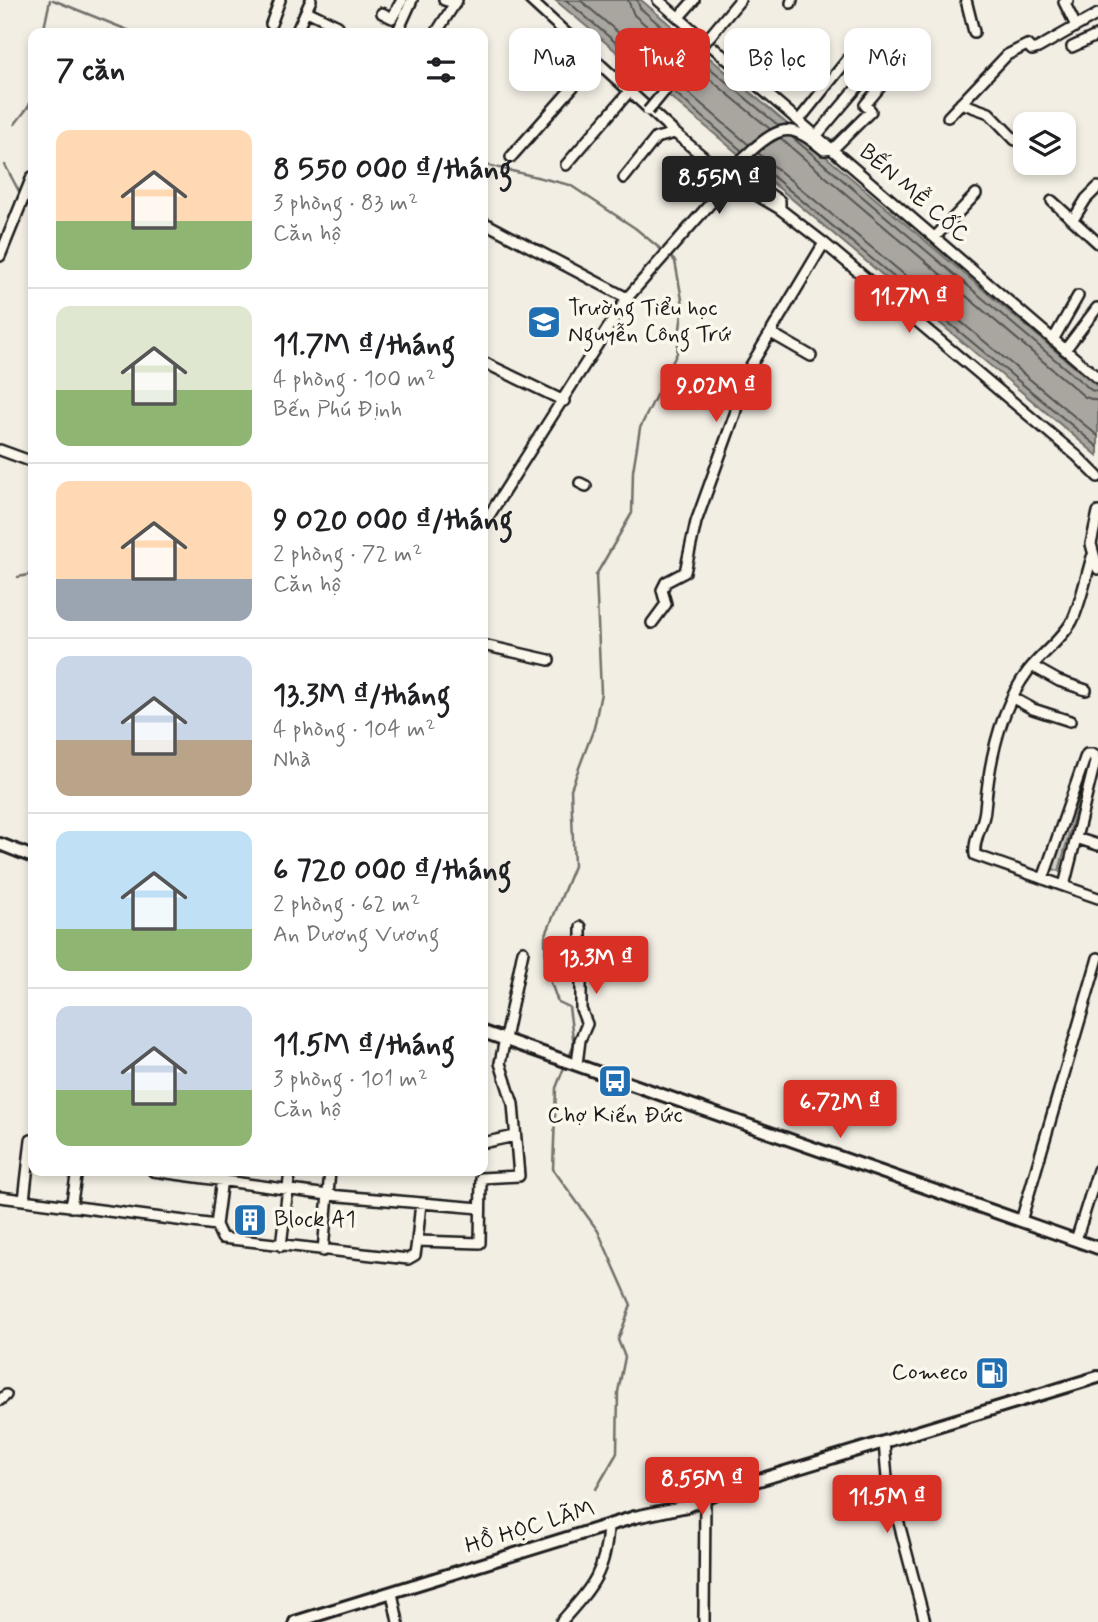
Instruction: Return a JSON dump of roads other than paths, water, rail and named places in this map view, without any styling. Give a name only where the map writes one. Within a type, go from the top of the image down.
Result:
[{"type":"main road","points":[[0,844],[28,855]]},
{"type":"main road","points":[[488,1034],[1098,1248]]},
{"type":"main road","name":"HỒ HỌC LÃM","points":[[295,1622],[1098,1377]]},
{"type":"street","points":[[271,24],[280,0]]},
{"type":"street","points":[[298,28],[311,0]]},
{"type":"street","points":[[382,13],[392,18],[402,0]]},
{"type":"street","points":[[399,28],[412,0]]},
{"type":"street","points":[[439,28],[456,1],[444,0]]},
{"type":"street","points":[[530,0],[559,28]]},
{"type":"street","name":"BẾN MỄ CỐC","points":[[658,0],[1098,378]]},
{"type":"street","points":[[679,18],[694,0]]},
{"type":"street","points":[[967,0],[974,32]]},
{"type":"street","points":[[1068,0],[1064,2],[1076,26]]},
{"type":"street","points":[[648,111],[739,1]]},
{"type":"street","points":[[307,11],[338,26]]},
{"type":"street","points":[[948,117],[1007,55],[1027,45],[1032,50],[1038,48],[1098,15]]},
{"type":"street","points":[[1072,47],[1098,35]]},
{"type":"street","points":[[799,120],[844,64]]},
{"type":"street","points":[[601,68],[731,180],[780,209],[824,243],[1077,456],[1098,477]]},
{"type":"street","points":[[511,157],[569,91]]},
{"type":"street","points":[[780,209],[780,201],[737,173],[737,165],[772,133],[780,130],[816,138],[855,91]]},
{"type":"street","points":[[833,149],[871,111],[865,105],[877,91]]},
{"type":"street","points":[[566,165],[628,93]]},
{"type":"street","points":[[961,103],[989,113],[1013,138]]},
{"type":"street","points":[[624,178],[656,138],[675,133]]},
{"type":"street","points":[[488,517],[627,298],[731,180]]},
{"type":"street","points":[[1073,220],[1098,187]]},
{"type":"street","points":[[0,256],[28,189]]},
{"type":"street","points":[[935,237],[976,194]]},
{"type":"street","points":[[1052,201],[1098,243]]},
{"type":"street","points":[[488,225],[627,298]]},
{"type":"street","points":[[652,623],[666,604],[663,590],[666,582],[685,572],[696,522],[736,414],[744,377],[824,243]]},
{"type":"street","points":[[1053,340],[1078,296]]},
{"type":"street","points":[[1065,350],[1097,308]]},
{"type":"street","points":[[771,332],[811,356]]},
{"type":"street","points":[[488,364],[564,401]]},
{"type":"street","points":[[0,450],[28,458]]},
{"type":"street","points":[[1098,512],[1091,544],[1092,556],[1098,569]]},
{"type":"street","points":[[1092,556],[1071,625],[1032,666],[1013,698],[985,788],[985,809],[977,831],[975,855],[1098,898]]},
{"type":"street","points":[[488,646],[549,660]]},
{"type":"street","points":[[1032,666],[1059,681],[1086,690]]},
{"type":"street","points":[[1013,698],[1032,709],[1070,721]]},
{"type":"street","points":[[1043,879],[1085,758],[1090,753],[1096,756],[1096,762],[1064,886]]},
{"type":"street","points":[[1076,838],[1098,845]]},
{"type":"street","points":[[575,1064],[580,1040],[587,1024],[581,1009],[581,927]]},
{"type":"street","points":[[418,1241],[480,1243],[481,1178],[519,1176],[513,1104],[500,1063],[523,951]]},
{"type":"street","points":[[1021,1221],[1098,958]]},
{"type":"street","points":[[488,1142],[515,1136]]},
{"type":"street","points":[[24,1200],[28,1166]]},
{"type":"street","points":[[1076,1240],[1098,1170]]},
{"type":"street","points":[[71,1207],[76,1176]]},
{"type":"street","points":[[421,1203],[415,1255],[408,1259],[222,1238],[216,1225],[223,1176],[328,1195],[480,1208]]},
{"type":"street","points":[[281,1246],[289,1176]]},
{"type":"street","points":[[323,1251],[330,1176]]},
{"type":"street","points":[[0,1197],[216,1225]]},
{"type":"street","points":[[884,1443],[887,1478],[925,1622]]},
{"type":"street","points":[[704,1622],[705,1499]]},
{"type":"street","points":[[561,1622],[598,1578],[607,1556],[608,1526]]},
{"type":"street","points":[[392,1593],[398,1622]]},
{"type":"water","points":[[555,0],[641,0],[674,28],[615,28],[615,50],[601,39],[601,28],[588,28]]},
{"type":"water","points":[[710,58],[724,70],[724,91],[748,91],[1098,387],[1098,456],[663,91],[710,91]]},
{"type":"waterway","points":[[44,28],[50,0]]},
{"type":"waterway","points":[[53,0],[123,28]]},
{"type":"waterway","points":[[15,124],[28,107]]},
{"type":"waterway","points":[[5,165],[22,197]]},
{"type":"waterway","points":[[488,165],[570,185],[635,228],[663,251]]},
{"type":"waterway","points":[[568,1059],[574,1045],[569,1007],[558,1002],[546,969],[545,937],[574,866],[571,789],[594,728],[601,693],[596,575],[632,513],[633,471],[640,428],[677,353],[683,305],[675,261],[669,256]]},
{"type":"waterway","points":[[18,577],[28,575]]},
{"type":"waterway","points":[[565,1065],[556,1088],[553,1169],[598,1231],[631,1305],[618,1340],[625,1357],[618,1392],[617,1453],[596,1489]]},
{"type":"place","name":"Trường Tiểu học Nguyễn Công Trứ","points":[[544,322]]},
{"type":"place","name":"Chợ Kiến Đức","points":[[615,1081]]},
{"type":"place","name":"Block A1","points":[[250,1220]]},
{"type":"place","name":"Comeco","points":[[992,1373]]}]
